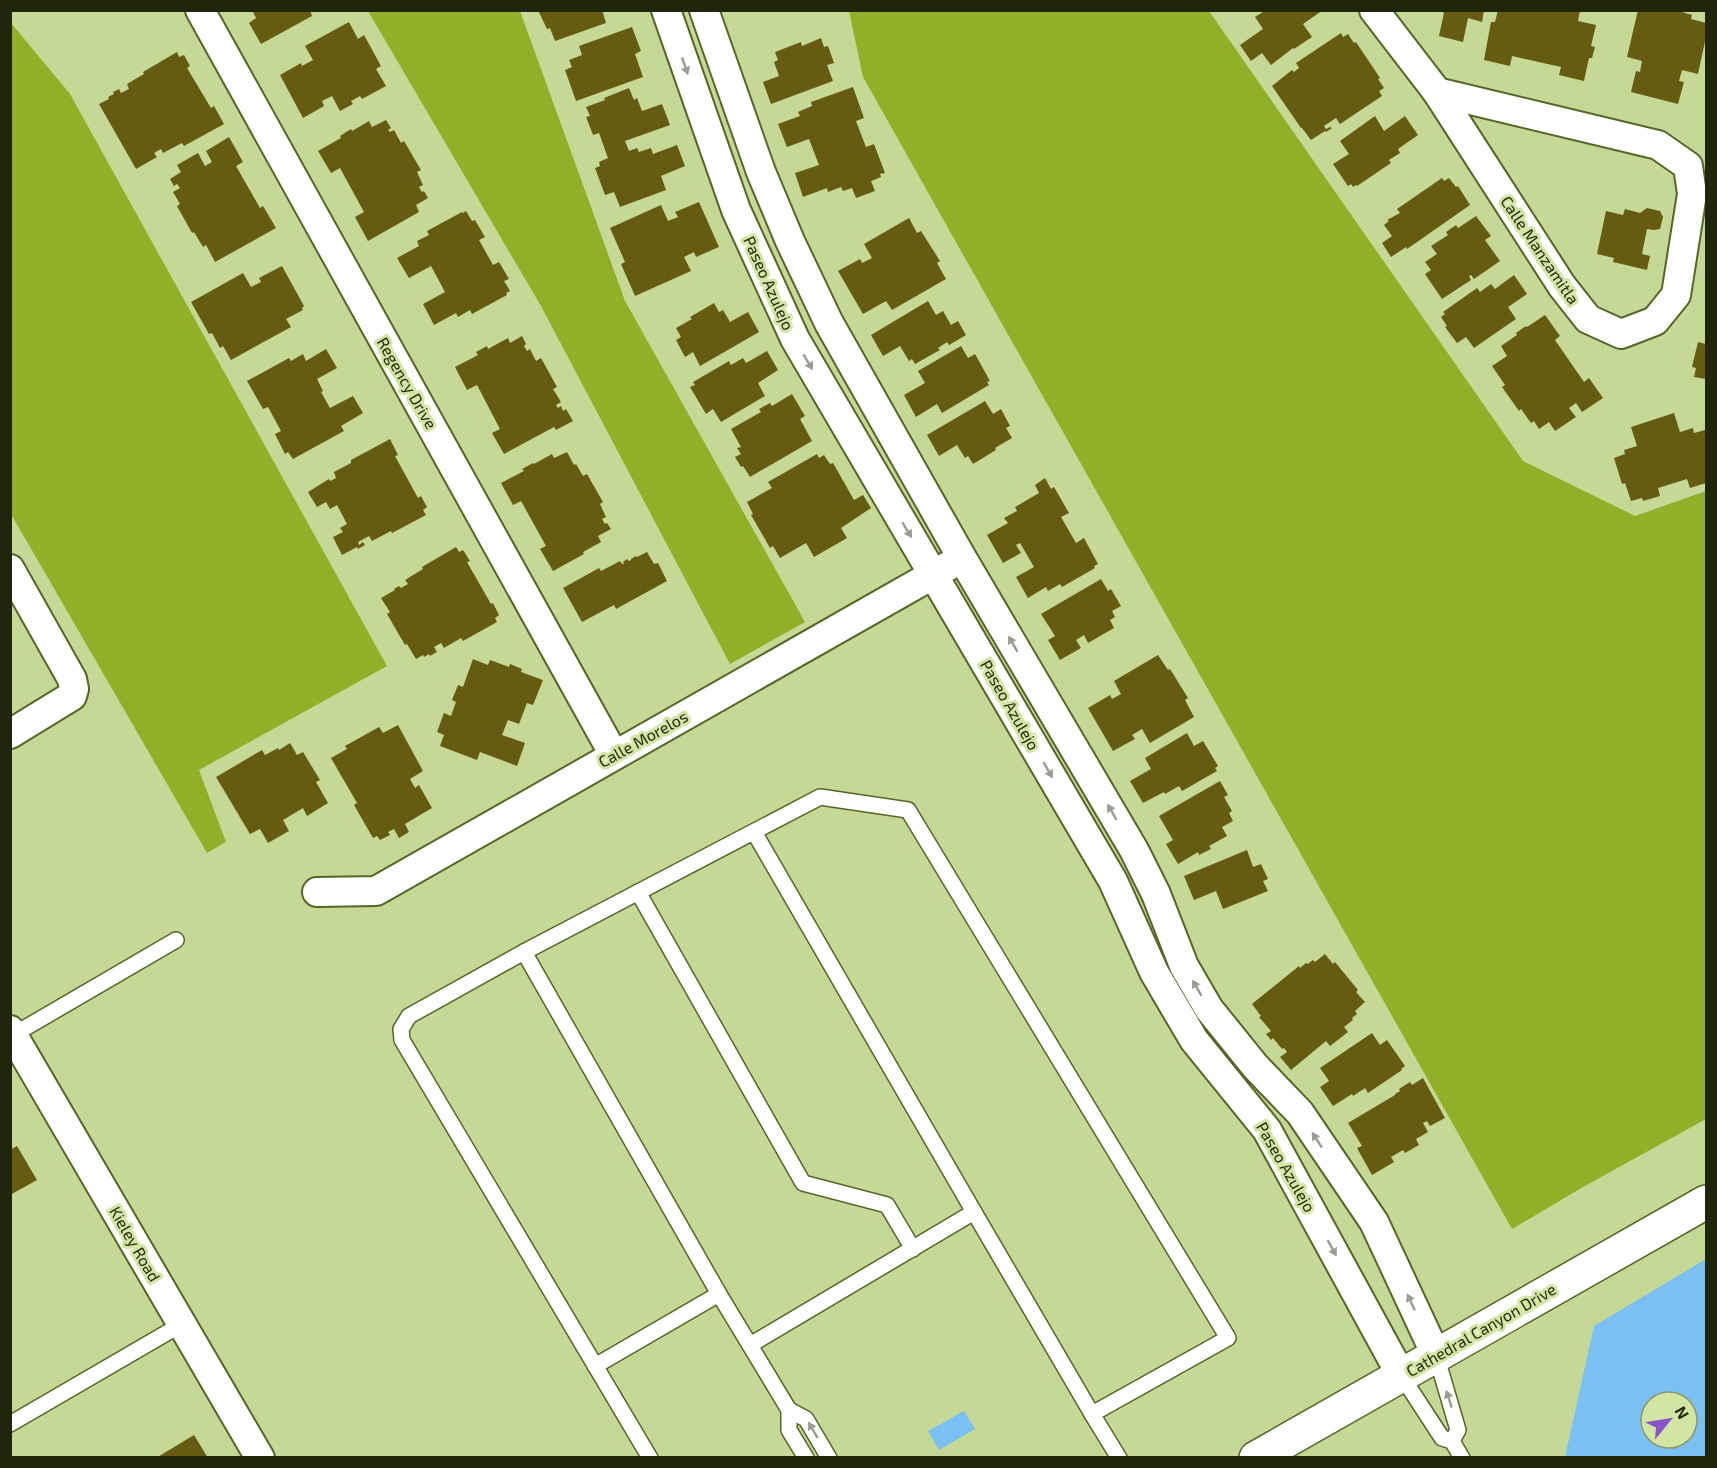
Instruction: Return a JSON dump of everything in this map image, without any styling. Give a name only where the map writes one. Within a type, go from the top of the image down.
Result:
[{"type":"street","name":"Regency Drive","points":[[200,10],[614,755]]},
{"type":"street","name":"Paseo Azulejo","points":[[666,10],[736,210],[795,339],[1113,881],[1154,972],[1194,1040],[1267,1130],[1401,1375]]},
{"type":"street","name":"Paseo Azulejo","points":[[704,10],[761,172],[790,241],[829,323],[962,558],[1134,850],[1156,894],[1184,966],[1209,1009],[1255,1066],[1300,1113],[1374,1222],[1437,1355]]},
{"type":"street","name":"Calle Manzamitla","points":[[1374,10],[1437,92],[1562,286],[1588,319],[1621,334],[1654,321],[1676,295],[1692,194],[1688,166],[1658,146],[1437,92]]},
{"type":"street","name":"Calle Morelos","points":[[317,892],[376,891],[962,558]]},
{"type":"street","points":[[10,569],[72,679],[74,689],[72,696],[10,734]]},
{"type":"street","name":"Kieley Road","points":[[12,1032],[260,1458]]},
{"type":"street","name":"Cathedral Canyon Drive","points":[[1256,1458],[1707,1202]]},
{"type":"lane","points":[[650,1458],[402,1040],[400,1029],[409,1016],[524,952],[820,797],[908,810],[1228,1338],[1092,1414]]},
{"type":"lane","points":[[754,831],[1119,1458]]},
{"type":"lane","points":[[638,892],[803,1182],[887,1205],[913,1249]]},
{"type":"lane","points":[[12,1032],[176,940]]},
{"type":"lane","points":[[524,952],[719,1294],[789,1410],[789,1430],[806,1458]]},
{"type":"lane","points":[[750,1345],[974,1212]]},
{"type":"lane","points":[[595,1366],[719,1294]]},
{"type":"lane","points":[[10,1424],[182,1324]]},
{"type":"lane","points":[[1437,1355],[1458,1430],[1452,1442]]},
{"type":"lane","points":[[1401,1375],[1442,1438],[1452,1442],[1462,1458]]},
{"type":"lane","points":[[789,1410],[806,1419],[829,1458]]},
{"type":"green space","points":[[368,11],[520,11],[625,301],[805,622],[730,664],[541,306]]},
{"type":"green space","points":[[849,11],[1209,11],[1523,461],[1635,516],[1706,491],[1706,1119],[1512,1229],[863,77]]},
{"type":"green space","points":[[11,23],[70,94],[387,666],[199,770],[226,842],[207,853],[11,514]]},
{"type":"water","points":[[1706,1259],[1706,1457],[1565,1457],[1594,1326]]},
{"type":"water","points":[[964,1411],[975,1429],[939,1450],[928,1431]]},
{"type":"building","points":[[252,10],[310,10],[312,16],[261,44],[249,23],[256,18]]},
{"type":"building","points":[[538,10],[602,10],[606,23],[555,41],[550,28],[547,29]]},
{"type":"building","points":[[1266,10],[1323,10],[1303,24],[1312,37],[1271,65],[1262,53],[1251,61],[1240,45],[1263,29],[1255,17]]},
{"type":"building","points":[[1439,10],[1484,10],[1482,22],[1468,18],[1463,42],[1439,36],[1444,13]]},
{"type":"building","points":[[1498,10],[1580,10],[1578,21],[1596,25],[1591,46],[1595,47],[1592,58],[1589,58],[1584,81],[1559,75],[1561,67],[1512,56],[1510,66],[1484,60],[1491,22],[1495,22]]},
{"type":"building","points":[[1638,10],[1675,10],[1692,15],[1691,19],[1706,23],[1706,37],[1698,74],[1682,70],[1679,81],[1684,82],[1678,104],[1631,92],[1636,71],[1640,72],[1642,61],[1627,57]]},
{"type":"building","points":[[349,22],[358,39],[364,35],[381,66],[376,69],[386,86],[362,99],[360,96],[351,101],[353,104],[340,111],[332,96],[322,101],[324,106],[303,118],[280,75],[301,63],[302,66],[313,60],[305,46]]},
{"type":"building","points":[[632,27],[641,51],[635,54],[643,77],[576,101],[565,70],[572,67],[569,60],[582,55],[579,46]]},
{"type":"building","points":[[1341,33],[1343,37],[1348,34],[1354,43],[1356,42],[1380,78],[1378,79],[1384,88],[1379,91],[1382,96],[1340,124],[1336,118],[1324,126],[1326,129],[1332,128],[1311,140],[1272,86],[1292,70],[1294,72],[1299,68],[1296,63]]},
{"type":"building","points":[[821,38],[824,47],[828,46],[834,63],[827,65],[833,81],[771,104],[763,82],[779,76],[774,62],[778,60],[775,52],[801,42],[802,46]]},
{"type":"building","points":[[177,52],[179,57],[184,55],[190,66],[187,68],[211,108],[214,106],[224,124],[184,146],[182,143],[163,153],[161,149],[154,153],[157,157],[136,169],[99,104],[109,99],[108,97],[114,94],[113,92],[119,89],[121,93],[129,89],[127,84]]},
{"type":"building","points":[[853,87],[864,118],[856,121],[866,147],[874,144],[885,173],[871,181],[875,191],[856,198],[852,188],[843,191],[841,187],[828,192],[827,188],[803,197],[795,173],[819,165],[809,139],[787,147],[778,124],[800,116],[798,112],[812,106],[811,102]]},
{"type":"building","points":[[629,88],[634,100],[637,98],[642,111],[662,104],[670,125],[625,141],[629,151],[637,148],[639,152],[651,148],[653,154],[677,145],[685,166],[661,176],[666,190],[620,207],[614,192],[605,195],[595,168],[600,166],[599,162],[608,158],[599,133],[593,135],[586,117],[590,116],[586,107]]},
{"type":"building","points":[[1375,116],[1384,131],[1405,116],[1418,135],[1398,149],[1400,153],[1389,160],[1391,163],[1357,186],[1353,187],[1351,184],[1348,186],[1333,164],[1349,154],[1340,141]]},
{"type":"building","points":[[386,120],[391,128],[388,130],[390,132],[394,130],[401,143],[404,141],[421,170],[417,172],[423,185],[419,187],[428,198],[416,205],[419,212],[368,241],[355,217],[364,212],[340,168],[331,173],[318,151],[341,138],[340,136],[351,129],[352,131],[369,121],[372,127]]},
{"type":"building","points":[[229,137],[243,162],[236,166],[260,208],[263,206],[276,228],[215,262],[206,245],[203,247],[194,232],[192,233],[177,206],[180,204],[173,192],[180,188],[177,184],[174,186],[170,179],[181,172],[177,165],[198,153],[205,166],[212,162],[206,151]]},
{"type":"building","points":[[1442,178],[1444,181],[1449,178],[1456,187],[1458,186],[1470,205],[1407,249],[1406,247],[1391,257],[1382,243],[1392,236],[1384,225],[1389,221],[1387,220],[1400,213],[1397,209]]},
{"type":"building","points":[[699,202],[719,247],[696,257],[694,252],[684,257],[691,271],[635,296],[621,264],[625,262],[610,228],[661,205],[668,221],[678,217],[675,212]]},
{"type":"building","points":[[1647,208],[1660,211],[1663,217],[1660,229],[1647,229],[1642,254],[1650,256],[1647,270],[1613,262],[1614,258],[1597,254],[1606,211],[1623,215],[1625,209],[1640,213]]},
{"type":"building","points":[[466,211],[472,221],[475,220],[485,237],[479,240],[493,265],[499,262],[509,279],[504,281],[510,291],[506,293],[507,295],[472,314],[470,310],[458,317],[456,313],[434,325],[423,304],[445,292],[431,266],[409,278],[397,258],[419,246],[417,241],[429,235],[427,231]]},
{"type":"building","points":[[1476,216],[1491,236],[1485,240],[1500,261],[1474,279],[1471,275],[1469,276],[1471,280],[1442,299],[1425,274],[1431,270],[1425,262],[1437,254],[1431,246],[1448,235],[1446,232],[1456,225],[1458,228]]},
{"type":"building","points":[[909,218],[917,233],[921,231],[940,261],[937,263],[946,279],[892,310],[886,301],[863,314],[838,271],[860,259],[862,263],[872,258],[864,244]]},
{"type":"building","points":[[282,266],[304,306],[303,310],[286,319],[291,327],[231,360],[223,346],[220,348],[212,333],[209,334],[191,302],[243,273],[251,287],[261,282],[259,278]]},
{"type":"building","points":[[1514,275],[1527,294],[1508,307],[1516,319],[1474,348],[1466,337],[1457,343],[1445,327],[1447,326],[1441,317],[1445,314],[1443,312],[1477,288],[1480,292],[1491,284],[1495,289]]},
{"type":"building","points":[[928,301],[936,315],[943,311],[951,325],[958,321],[966,335],[949,345],[947,342],[938,348],[940,350],[915,364],[912,359],[909,361],[900,346],[883,356],[871,335]]},
{"type":"building","points":[[714,303],[719,312],[723,310],[730,322],[748,312],[759,332],[700,366],[693,352],[685,357],[676,340],[681,337],[676,328]]},
{"type":"building","points":[[1545,315],[1560,336],[1555,340],[1584,382],[1589,378],[1603,398],[1582,412],[1576,403],[1569,408],[1576,417],[1555,431],[1549,422],[1539,429],[1534,421],[1531,423],[1521,409],[1519,411],[1502,387],[1505,385],[1492,366],[1507,356],[1501,346],[1517,335],[1516,333]]},
{"type":"building","points":[[522,336],[527,351],[530,349],[536,361],[541,358],[557,387],[553,389],[561,402],[556,405],[558,408],[561,406],[563,411],[566,409],[573,421],[556,430],[554,427],[504,454],[492,433],[500,429],[477,385],[467,390],[455,367],[478,355],[476,352],[487,346],[488,349],[508,338],[510,343]]},
{"type":"building","points":[[1698,342],[1706,344],[1706,379],[1694,377],[1696,368],[1692,367]]},
{"type":"building","points":[[961,346],[968,358],[975,354],[990,381],[987,382],[989,385],[942,413],[937,404],[916,417],[904,395],[925,383],[918,371]]},
{"type":"building","points":[[326,349],[337,368],[317,379],[330,408],[353,396],[363,413],[341,426],[344,431],[293,459],[288,452],[285,454],[275,434],[281,431],[268,407],[263,409],[247,381],[289,358],[291,361],[303,354],[306,361]]},
{"type":"building","points":[[767,351],[778,370],[758,383],[765,396],[721,422],[713,409],[706,414],[690,387],[695,385],[693,382],[729,361],[731,365],[743,358],[746,363]]},
{"type":"building","points":[[792,394],[805,416],[800,419],[812,441],[750,477],[735,457],[741,454],[737,448],[741,447],[731,429],[761,412],[759,409],[770,403],[772,406]]},
{"type":"building","points":[[985,401],[993,414],[1001,409],[1010,426],[1006,428],[1012,438],[973,464],[968,456],[965,458],[957,445],[939,456],[927,435]]},
{"type":"building","points":[[1674,413],[1680,432],[1693,428],[1694,433],[1705,430],[1706,483],[1690,488],[1687,479],[1658,488],[1660,496],[1643,501],[1642,498],[1631,501],[1625,483],[1622,484],[1614,458],[1625,454],[1624,450],[1637,446],[1631,427]]},
{"type":"building","points":[[390,439],[398,455],[395,456],[418,498],[421,496],[427,507],[423,510],[426,515],[372,541],[369,536],[358,542],[359,545],[363,542],[365,545],[342,555],[333,537],[343,532],[340,528],[347,524],[337,505],[330,509],[326,502],[317,507],[308,492],[329,479],[330,481],[336,478],[334,472],[351,463],[351,460]]},
{"type":"building","points":[[567,452],[583,476],[587,474],[603,502],[600,504],[606,517],[602,519],[611,529],[598,536],[601,542],[553,571],[540,549],[546,546],[521,501],[513,505],[501,483],[552,454],[554,458]]},
{"type":"building","points":[[817,454],[819,458],[824,455],[830,464],[833,463],[854,500],[863,495],[871,508],[841,528],[847,538],[814,557],[806,543],[780,558],[773,546],[770,548],[751,515],[753,514],[747,502],[772,488],[768,482]]},
{"type":"building","points":[[1045,478],[1051,489],[1054,487],[1069,513],[1061,517],[1076,543],[1084,538],[1098,564],[1062,587],[1060,584],[1048,591],[1046,587],[1028,598],[1016,577],[1034,567],[1020,543],[1016,545],[1021,553],[1003,563],[987,535],[1008,523],[1004,518],[1017,511],[1015,507],[1039,493],[1035,485]]},
{"type":"building","points":[[456,547],[459,552],[463,550],[470,561],[467,562],[491,604],[493,603],[499,615],[495,618],[497,622],[463,641],[461,638],[444,648],[441,643],[434,647],[437,652],[416,659],[387,614],[390,612],[381,598],[399,586],[401,588],[408,584],[405,580]]},
{"type":"building","points":[[647,552],[654,564],[658,563],[667,581],[616,609],[614,605],[582,622],[563,588],[599,568],[601,571],[620,561],[624,564],[623,562],[627,559],[629,561]]},
{"type":"building","points":[[1101,579],[1108,591],[1111,589],[1121,606],[1112,611],[1115,617],[1110,620],[1114,628],[1088,643],[1084,635],[1076,640],[1081,648],[1060,660],[1048,640],[1055,636],[1041,614]]},
{"type":"building","points":[[1158,655],[1168,670],[1170,669],[1188,698],[1185,700],[1194,717],[1150,743],[1142,729],[1132,735],[1135,739],[1113,751],[1088,708],[1110,695],[1112,699],[1121,694],[1114,681]]},
{"type":"building","points":[[473,659],[488,665],[490,660],[509,667],[510,664],[522,669],[521,672],[543,680],[533,705],[527,703],[519,724],[508,720],[502,735],[525,743],[517,766],[480,752],[477,760],[440,746],[444,735],[437,732],[444,713],[451,716],[456,702],[452,700],[458,685],[463,687]]},
{"type":"building","points":[[398,725],[423,771],[410,779],[415,788],[419,785],[432,808],[405,824],[409,832],[399,838],[394,829],[388,832],[390,835],[380,840],[377,836],[373,838],[354,805],[357,803],[331,758],[347,749],[345,746],[379,727],[383,733]]},
{"type":"building","points":[[1187,733],[1194,746],[1203,741],[1218,766],[1215,768],[1217,771],[1182,791],[1179,786],[1143,803],[1130,781],[1151,769],[1145,758]]},
{"type":"building","points":[[290,743],[297,755],[303,752],[320,780],[316,782],[328,803],[307,816],[303,808],[283,820],[289,831],[268,843],[260,829],[250,834],[216,777],[262,750],[265,755]]},
{"type":"building","points":[[1220,781],[1228,795],[1224,797],[1232,811],[1229,813],[1233,821],[1222,827],[1227,836],[1209,846],[1211,849],[1199,855],[1198,852],[1178,864],[1166,844],[1173,840],[1159,816]]},
{"type":"building","points":[[1247,850],[1253,867],[1261,864],[1268,879],[1263,881],[1268,891],[1223,909],[1216,891],[1194,900],[1184,876]]},
{"type":"building","points":[[1325,954],[1333,964],[1335,962],[1365,1002],[1355,1011],[1357,1014],[1352,1018],[1353,1020],[1344,1027],[1348,1032],[1330,1046],[1326,1041],[1291,1070],[1280,1057],[1287,1052],[1266,1034],[1271,1031],[1252,1004],[1299,966],[1300,968],[1313,960],[1315,962]]},
{"type":"building","points":[[1372,1033],[1380,1045],[1387,1040],[1405,1066],[1368,1093],[1365,1088],[1333,1106],[1320,1087],[1329,1081],[1320,1068]]},
{"type":"building","points":[[1423,1078],[1445,1118],[1430,1126],[1427,1121],[1423,1123],[1428,1132],[1416,1139],[1419,1145],[1405,1153],[1403,1150],[1391,1157],[1394,1162],[1372,1175],[1357,1148],[1362,1146],[1348,1123],[1395,1095],[1400,1091],[1399,1089],[1410,1082],[1412,1085]]},
{"type":"building","points":[[17,1146],[37,1180],[10,1195],[10,1150]]},
{"type":"building","points":[[194,1435],[208,1458],[156,1458]]}]
